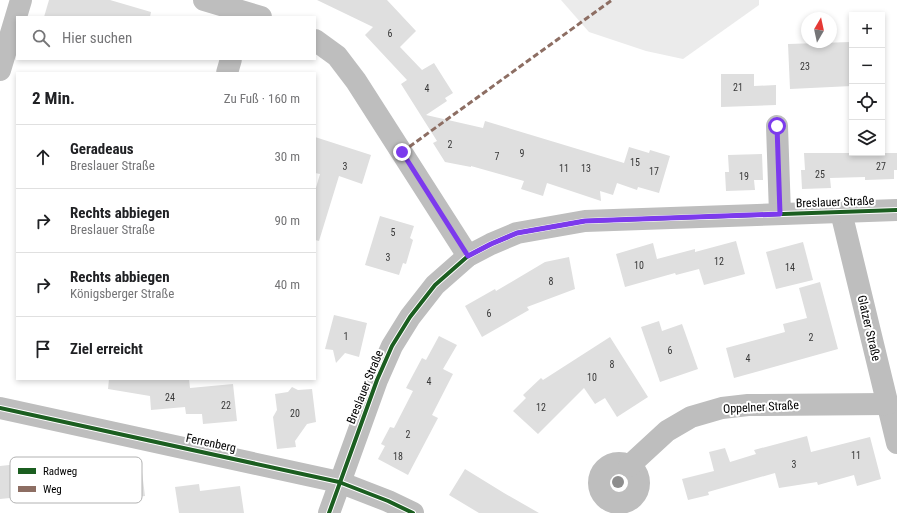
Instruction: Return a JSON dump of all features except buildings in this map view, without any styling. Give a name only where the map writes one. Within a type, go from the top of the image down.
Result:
[{"type":"street","points":[[17,16],[22,0]]},
{"type":"street","points":[[204,0],[250,15]]},
{"type":"street","points":[[0,70],[16,19]]},
{"type":"street","points":[[316,41],[337,56],[356,81],[468,256]]},
{"type":"street","points":[[227,72],[231,60]]},
{"type":"street","name":"Breslauer Straße","points":[[777,126],[780,214]]},
{"type":"street","name":"Breslauer Straße","points":[[329,513],[377,380],[392,346],[410,317],[436,285],[468,256],[517,233],[585,221],[897,210]]},
{"type":"street","name":"Glatzer Straße","points":[[841,212],[897,443]]},
{"type":"street","name":"Oppelner Straße","points":[[629,466],[667,431],[691,417],[722,408],[748,405],[887,404]]},
{"type":"street","name":"Ferrenberg","points":[[0,408],[339,482],[388,501],[413,513]]},
{"type":"shaded area","points":[[561,0],[759,0],[759,5],[683,59],[646,51],[589,32]]},
{"type":"marked path","points":[[402,152],[612,0]]},
{"type":"cycle path","points":[[329,513],[377,380],[392,346],[410,317],[435,285],[468,256],[517,233],[585,221],[897,210]]},
{"type":"cycle path","points":[[0,408],[339,482],[388,501],[413,513]]},
{"type":"route","points":[[402,152],[468,256],[517,233],[585,221],[780,214],[777,126]]}]
